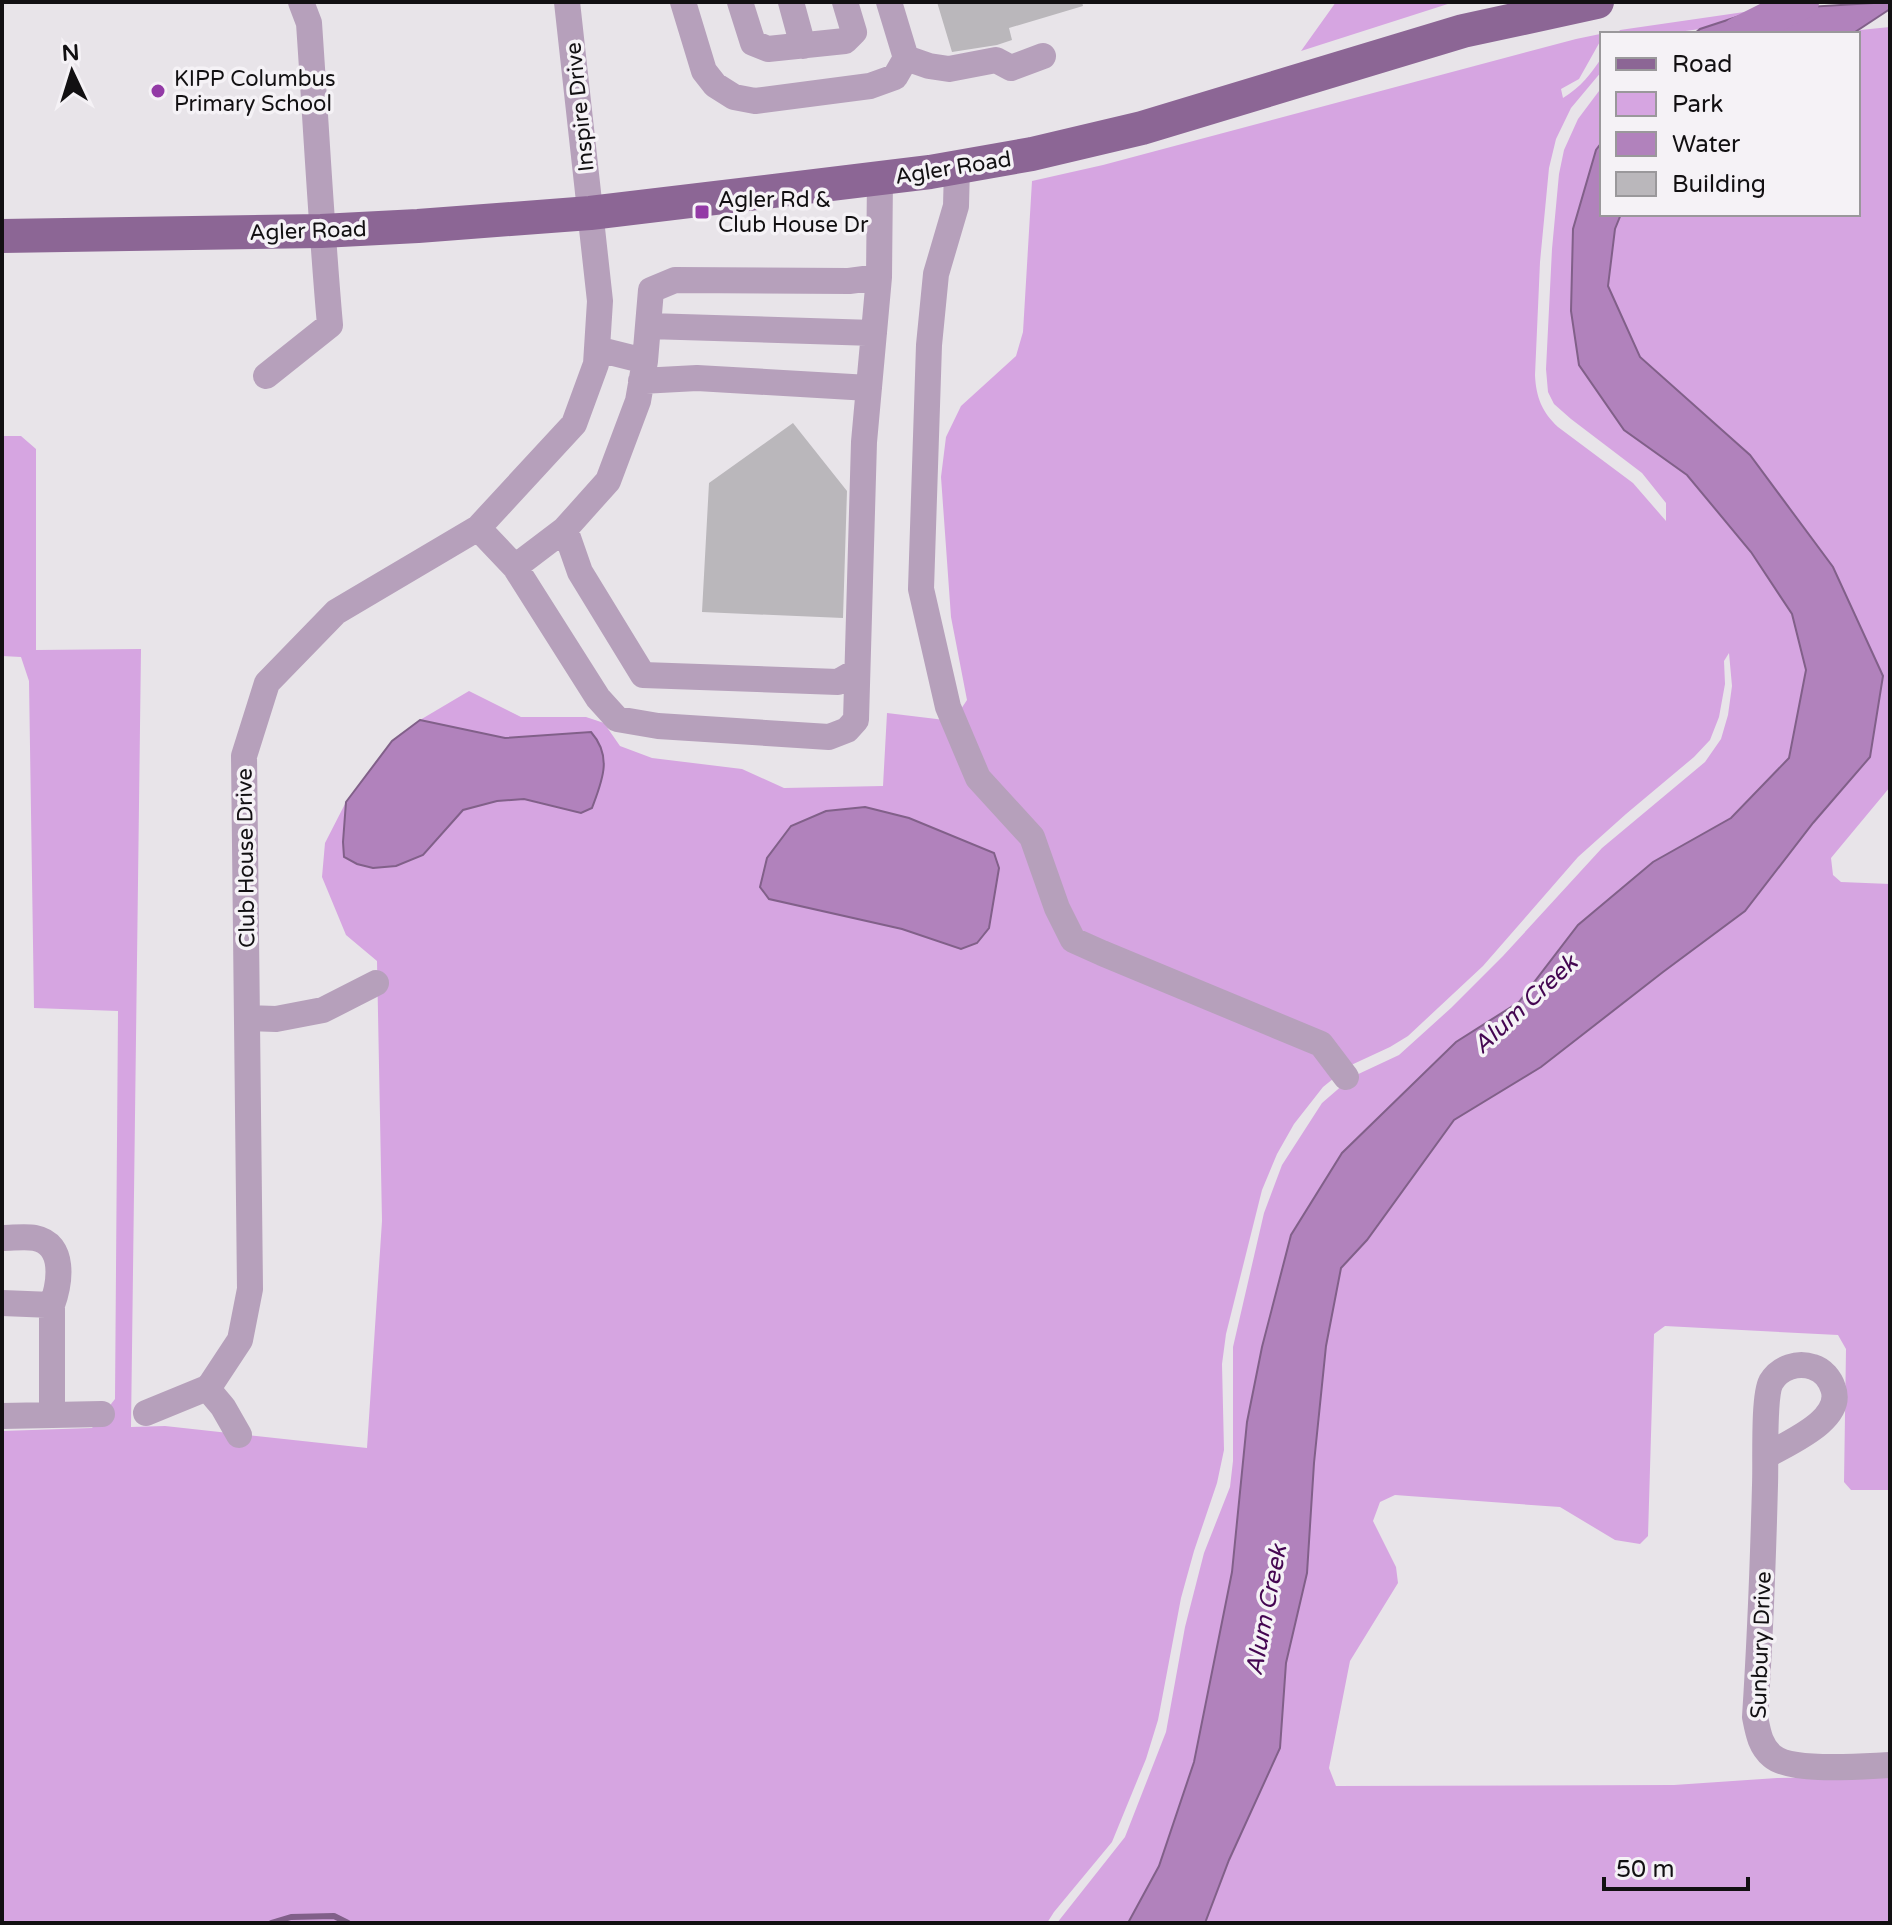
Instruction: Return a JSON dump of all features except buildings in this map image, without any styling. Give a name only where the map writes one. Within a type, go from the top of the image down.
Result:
[{"type":"main road","name":"Agler Road","points":[[2,236],[321,231],[590,213],[957,167],[1032,154],[1142,128],[1463,31],[1597,2]]},
{"type":"street","points":[[266,376],[330,325],[321,231],[309,23],[301,2]]},
{"type":"street","name":"Inspire Drive","points":[[567,2],[590,213]]},
{"type":"street","points":[[683,2],[704,71],[715,85],[734,97],[755,101],[870,86],[895,77],[906,58],[889,2]]},
{"type":"street","points":[[740,2],[753,43],[768,49],[845,41],[854,32],[845,2]]},
{"type":"street","points":[[791,2],[803,46]]},
{"type":"street","points":[[906,58],[949,69],[996,60],[1011,68],[1043,56]]},
{"type":"street","points":[[957,167],[956,206],[936,274],[929,345],[921,589],[948,707],[966,750],[978,778],[1032,837],[1057,908],[1073,940],[1321,1044],[1346,1077]]},
{"type":"street","points":[[478,528],[515,567],[598,698],[617,719],[658,726],[829,737],[847,730],[856,720],[864,442],[879,277],[880,178]]},
{"type":"street","name":"Club House Drive","points":[[207,1388],[240,1340],[250,1289],[244,756],[267,683],[336,612],[478,528],[574,424],[596,364],[600,301],[590,213]]},
{"type":"street","points":[[515,567],[565,529],[608,481],[638,401],[651,290],[675,280],[849,281],[879,277]]},
{"type":"street","points":[[648,326],[874,333]]},
{"type":"street","points":[[597,349],[643,371],[697,378],[869,388]]},
{"type":"street","points":[[565,529],[580,572],[643,675],[838,682],[857,671]]},
{"type":"street","points":[[247,1018],[276,1019],[323,1010],[376,983]]},
{"type":"street","points":[[2,1238],[36,1238],[49,1244],[58,1256],[58,1289],[52,1305],[52,1415]]},
{"type":"street","points":[[2,1303],[52,1305]]},
{"type":"street","points":[[146,1413],[207,1388],[223,1407],[239,1435]]},
{"type":"street","points":[[2,1416],[102,1414]]},
{"type":"street","name":"Sunbury Drive","points":[[1766,1456],[1755,1717],[1759,1739],[1773,1757],[1789,1765],[1890,1765]]},
{"type":"green space","points":[[1336,2],[1454,2],[1301,51]]},
{"type":"green space","points":[[1758,10],[1700,29],[1678,32],[1618,32]]},
{"type":"green space","points":[[1890,27],[1890,787],[1831,858],[1833,875],[1841,882],[1890,884],[1890,1490],[1851,1490],[1844,1482],[1846,1349],[1838,1335],[1665,1326],[1654,1334],[1648,1536],[1640,1544],[1615,1540],[1560,1507],[1395,1495],[1380,1502],[1373,1521],[1396,1567],[1398,1583],[1350,1661],[1329,1768],[1336,1786],[1674,1785],[1777,1778],[1890,1776],[1890,1923],[1205,1923],[1229,1860],[1280,1748],[1286,1663],[1307,1573],[1326,1346],[1341,1268],[1367,1240],[1454,1120],[1541,1067],[1745,911],[1813,823],[1870,757],[1750,455],[1640,357],[1608,286],[1615,229],[1620,216],[1860,216],[1860,32],[1856,32]]},
{"type":"green space","points":[[1600,34],[1600,42],[1579,79],[1561,89],[1563,98],[1585,80],[1600,60],[1600,73],[1571,108],[1556,139],[1549,168],[1540,262],[1535,375],[1538,397],[1558,427],[1633,483],[1666,521],[1666,503],[1642,473],[1571,419],[1554,404],[1548,392],[1546,369],[1552,249],[1559,174],[1564,150],[1578,119],[1600,90],[1600,145],[1573,229],[1624,430],[1687,475],[1751,552],[1792,614],[1806,670],[1789,758],[1731,818],[1653,862],[1578,925],[1519,1002],[1456,1042],[1342,1153],[1291,1234],[1262,1347],[1247,1422],[1232,1572],[1194,1762],[1159,1866],[1128,1923],[1057,1923],[1125,1837],[1166,1732],[1185,1627],[1204,1553],[1230,1487],[1233,1461],[1233,1347],[1264,1213],[1282,1165],[1322,1103],[1352,1077],[1399,1055],[1503,956],[1602,848],[1705,762],[1721,739],[1728,715],[1732,686],[1729,653],[1724,661],[1725,684],[1719,717],[1710,740],[1578,857],[1483,966],[1408,1036],[1349,1066],[1323,1087],[1294,1124],[1277,1154],[1262,1190],[1226,1334],[1222,1364],[1224,1450],[1217,1483],[1181,1598],[1158,1720],[1146,1759],[1112,1842],[1047,1923],[2,1923],[2,1431],[92,1428],[115,1399],[118,1011],[34,1008],[29,681],[21,657],[2,656],[2,436],[21,436],[36,449],[36,650],[141,649],[131,1427],[165,1426],[367,1448],[382,1221],[377,961],[346,935],[322,877],[325,843],[346,802],[343,842],[423,855],[463,810],[497,801],[524,799],[580,813],[592,808],[603,776],[603,755],[420,720],[469,691],[521,717],[586,717],[604,723],[620,746],[652,758],[742,769],[784,788],[883,786],[887,713],[953,721],[967,700],[951,617],[941,477],[946,437],[961,406],[1016,356],[1023,332],[1032,181]],"holes":[[[902,929],[977,943],[961,949]]]},
{"type":"water","points":[[1890,2],[1890,9],[1855,32],[1696,32],[1758,10]]},
{"type":"water","points":[[1600,145],[1600,216],[1620,216],[1615,229],[1608,286],[1640,357],[1750,455],[1833,567],[1883,676],[1870,757],[1813,823],[1745,911],[1541,1067],[1454,1120],[1367,1240],[1341,1268],[1326,1346],[1307,1573],[1286,1663],[1280,1748],[1229,1860],[1205,1923],[1128,1923],[1159,1866],[1194,1762],[1232,1572],[1247,1422],[1262,1347],[1291,1235],[1342,1153],[1456,1042],[1519,1002],[1578,925],[1653,862],[1731,818],[1789,758],[1806,670],[1792,614],[1751,552],[1687,475],[1624,430],[1579,365],[1571,311],[1573,229]]},
{"type":"water","points":[[420,720],[505,738],[591,732],[598,741],[604,760],[602,779],[592,808],[581,813],[524,799],[497,801],[463,810],[423,855],[396,866],[373,868],[357,864],[344,857],[346,802],[392,741]]},
{"type":"water","points":[[865,807],[909,818],[994,853],[999,868],[989,928],[977,943],[961,949],[902,929],[769,899],[760,887],[767,858],[791,826],[826,811]]},
{"type":"waterway","name":"Alum Creek","points":[[1742,32],[1802,2]]},
{"type":"waterway","points":[[271,1923],[291,1917],[334,1916],[348,1923]]},
{"type":"place","name":"KIPP Columbus Primary School","points":[[158,91]]},
{"type":"place","name":"Agler Rd & Club House Dr","points":[[702,212]]}]
